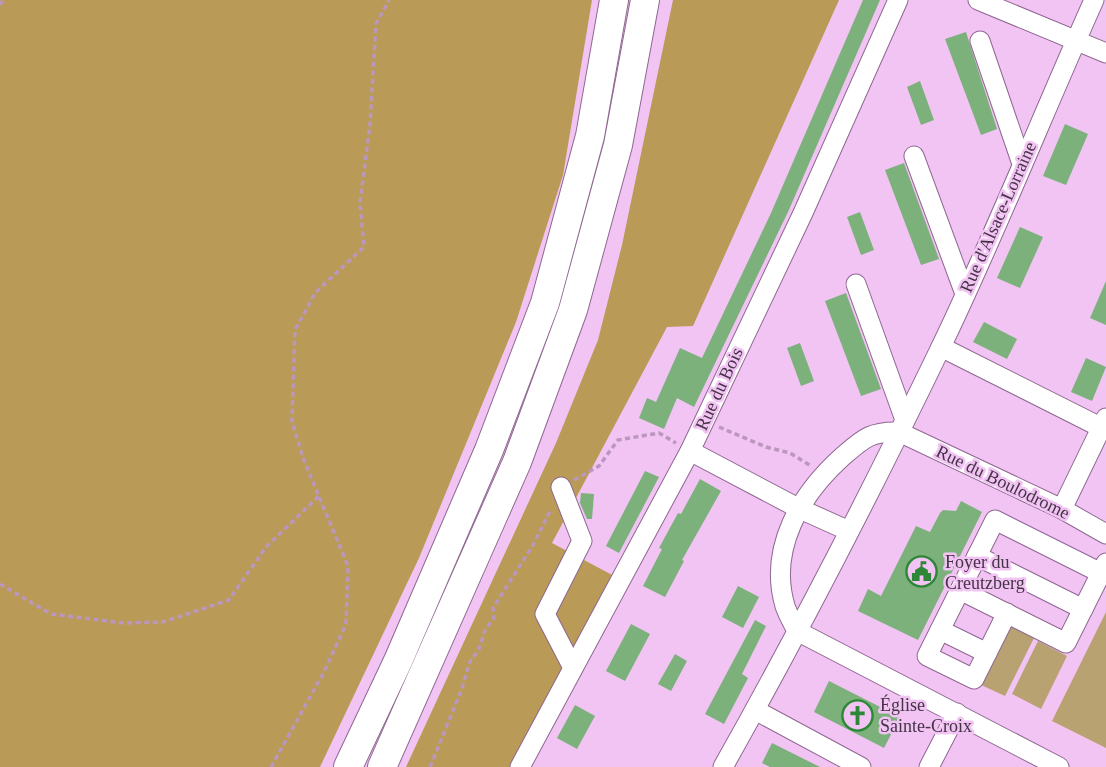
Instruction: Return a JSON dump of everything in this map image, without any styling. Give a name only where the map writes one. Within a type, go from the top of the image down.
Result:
[{"type":"highway","points":[[348,767],[398,662],[489,450],[545,303],[590,136],[614,0]]},
{"type":"highway","points":[[382,767],[517,462],[573,310],[618,145],[645,0]]},
{"type":"street","name":"Rue du Bois","points":[[520,767],[690,451],[803,213],[898,0]]},
{"type":"street","points":[[978,0],[1106,53]]},
{"type":"street","name":"Rue d'Alsace-Lorraine","points":[[723,767],[849,531],[941,346],[1094,0]]},
{"type":"street","points":[[980,41],[1021,164]]},
{"type":"street","points":[[914,156],[965,293]]},
{"type":"street","points":[[856,284],[902,426],[878,431],[859,442],[823,474],[798,508],[784,542],[781,578],[785,606],[797,631],[1059,767]]},
{"type":"street","points":[[941,346],[1104,425],[1062,509]]},
{"type":"street","name":"Rue du Boulodrome","points":[[902,426],[1106,534]]},
{"type":"street","points":[[690,451],[798,508],[849,531]]},
{"type":"street","points":[[561,487],[582,541],[545,614],[573,668]]},
{"type":"street","points":[[960,590],[1007,613],[1066,642],[1103,568],[995,520],[977,556],[960,590],[927,656],[974,679],[1007,613]]},
{"type":"street","points":[[977,556],[1083,610]]},
{"type":"street","points":[[940,630],[987,653]]},
{"type":"street","points":[[755,710],[861,767]]},
{"type":"street","points":[[929,767],[957,713]]},
{"type":"path","points":[[0,5],[3,0]]},
{"type":"path","points":[[271,767],[324,672],[346,624],[348,566],[303,458],[292,421],[296,330],[315,293],[365,247],[360,203],[370,124],[376,24],[389,0]]},
{"type":"path","points":[[704,421],[766,447],[790,453],[823,474]]},
{"type":"path","points":[[430,767],[471,659],[478,652],[485,630],[494,618],[493,608],[533,545],[561,487],[599,466],[618,440],[659,433],[666,437]]},
{"type":"path","points":[[0,584],[51,614],[123,623],[163,622],[229,600],[266,547],[319,496]]},
{"type":"shaded area","points":[[0,0],[592,0],[563,175],[516,322],[419,558],[320,767],[0,767]]},
{"type":"shaded area","points":[[673,0],[839,0],[693,326],[667,327],[552,543],[616,577],[510,767],[406,767],[556,443],[598,340],[622,245]]},
{"type":"shaded area","points":[[1106,612],[1106,748],[1052,721]]},
{"type":"shaded area","points":[[1009,624],[1035,636],[1005,696],[979,684]]},
{"type":"shaded area","points":[[1038,641],[1067,656],[1041,709],[1012,694]]},
{"type":"building","points":[[863,0],[880,0],[788,212],[694,407],[677,398],[664,429],[639,418],[647,398],[656,402],[680,348],[702,358],[771,213]]},
{"type":"building","points":[[966,32],[997,129],[981,135],[945,39]]},
{"type":"building","points":[[920,81],[934,120],[921,125],[907,87]]},
{"type":"building","points":[[1065,124],[1088,134],[1066,185],[1043,176]]},
{"type":"building","points":[[904,163],[939,259],[921,265],[885,170]]},
{"type":"building","points":[[860,212],[874,250],[861,255],[847,217]]},
{"type":"building","points":[[1020,227],[1043,237],[1020,288],[997,278]]},
{"type":"building","points":[[1106,281],[1106,325],[1090,318]]},
{"type":"building","points":[[846,293],[881,389],[861,396],[825,301]]},
{"type":"building","points":[[984,322],[1017,339],[1007,359],[973,342]]},
{"type":"building","points":[[800,343],[814,381],[801,386],[787,348]]},
{"type":"building","points":[[1086,358],[1106,367],[1092,401],[1071,392]]},
{"type":"building","points":[[645,471],[659,477],[619,553],[606,546]]},
{"type":"building","points":[[700,479],[721,491],[682,560],[684,561],[665,597],[643,586],[662,549],[659,548]]},
{"type":"building","points":[[581,493],[594,494],[592,519],[587,519],[580,503]]},
{"type":"building","points":[[961,501],[982,512],[918,640],[858,611],[868,589],[881,596],[916,526],[930,532],[943,510],[956,511]]},
{"type":"building","points":[[738,586],[759,597],[743,628],[722,617]]},
{"type":"building","points":[[755,620],[766,626],[742,674],[748,678],[724,724],[705,714]]},
{"type":"building","points":[[631,624],[650,634],[625,681],[606,671]]},
{"type":"building","points":[[675,654],[687,661],[671,691],[658,684]]},
{"type":"building","name":"Église Sainte-Croix","points":[[829,681],[900,717],[884,748],[814,712]]},
{"type":"building","points":[[575,705],[595,716],[577,749],[557,738]]},
{"type":"building","points":[[772,743],[820,767],[770,767],[762,763]]},
{"type":"place","name":"Foyer du Creutzberg","points":[[922,572]]},
{"type":"place","name":"Église Sainte-Croix","points":[[857,715]]}]
